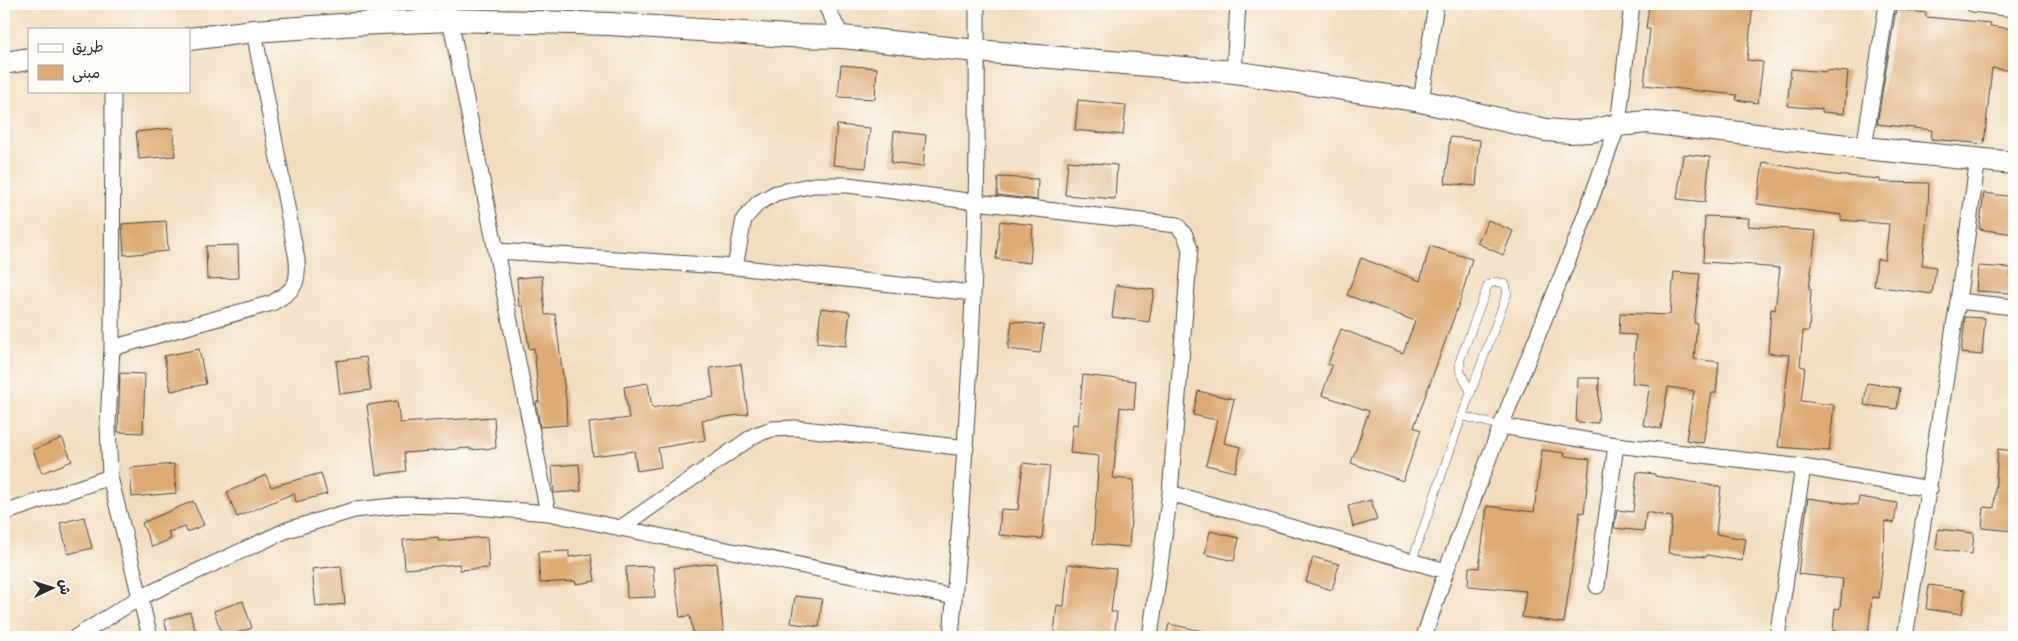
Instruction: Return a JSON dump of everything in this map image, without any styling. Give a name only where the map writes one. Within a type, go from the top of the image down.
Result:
[{"type":"main road","points":[[190,39],[254,31],[357,24],[448,12],[788,36],[842,37],[977,51],[1234,72],[1421,101],[1546,130],[1591,131],[1618,125],[1647,122],[1864,148],[2014,163]]},
{"type":"main road","points":[[4,63],[28,59]]},
{"type":"street","points":[[825,4],[842,37]]},
{"type":"street","points":[[951,637],[966,448],[973,293],[976,202],[977,4]]},
{"type":"street","points":[[1234,72],[1238,4]]},
{"type":"street","points":[[1421,101],[1436,4]]},
{"type":"street","points":[[1424,637],[1446,571],[1501,426],[1575,243],[1618,125],[1632,4]]},
{"type":"street","points":[[1864,148],[1887,4]]},
{"type":"street","points":[[1973,4],[2014,9]]},
{"type":"street","points":[[448,12],[548,513]]},
{"type":"street","points":[[112,348],[272,303],[288,293],[298,278],[297,260],[254,31]]},
{"type":"street","points":[[113,92],[112,348],[108,424],[110,477],[150,637]]},
{"type":"street","points":[[1905,637],[1930,489],[1978,158]]},
{"type":"street","points":[[735,267],[744,219],[758,203],[776,193],[814,186],[848,185],[1177,225],[1185,235],[1190,249],[1170,493],[1150,637]]},
{"type":"street","points":[[497,251],[735,267],[973,293]]},
{"type":"street","points":[[1958,301],[2014,307]]},
{"type":"street","points":[[1501,426],[1616,445],[1803,467],[1930,489]]},
{"type":"street","points":[[619,529],[755,435],[772,429],[796,428],[966,448]]},
{"type":"street","points":[[1597,586],[1616,445]]},
{"type":"street","points":[[1777,637],[1803,467]]},
{"type":"street","points":[[4,513],[110,477]]},
{"type":"street","points":[[1170,493],[1446,571]]},
{"type":"street","points":[[76,637],[139,598],[287,530],[354,510],[405,505],[473,507],[548,513],[954,597]]},
{"type":"lane","points":[[1412,562],[1462,416],[1471,393],[1508,294],[1506,285],[1501,282],[1494,282],[1488,285],[1461,353],[1460,371],[1471,393]]},
{"type":"lane","points":[[1462,416],[1501,426]]},
{"type":"building","points":[[1649,4],[1753,4],[1747,60],[1763,62],[1758,103],[1736,100],[1737,95],[1644,85],[1650,29],[1646,29]]},
{"type":"building","points":[[1896,9],[1926,13],[1926,17],[1991,23],[1990,26],[2014,29],[2014,71],[1992,68],[1984,144],[1931,139],[1932,130],[1877,124]]},
{"type":"building","points":[[841,65],[877,68],[875,99],[838,97]]},
{"type":"building","points":[[1791,69],[1848,72],[1844,114],[1822,112],[1822,109],[1787,106]]},
{"type":"building","points":[[1078,100],[1126,105],[1123,135],[1075,130]]},
{"type":"building","points":[[837,125],[870,128],[866,168],[833,165]]},
{"type":"building","points":[[173,128],[175,156],[139,159],[136,132]]},
{"type":"building","points":[[894,131],[926,135],[923,167],[891,163]]},
{"type":"building","points":[[1450,137],[1480,140],[1476,186],[1445,183]]},
{"type":"building","points":[[1683,154],[1710,157],[1705,202],[1677,199]]},
{"type":"building","points":[[1068,161],[1117,165],[1115,199],[1065,195]]},
{"type":"building","points":[[1763,162],[1834,175],[1880,179],[1880,182],[1929,183],[1922,265],[1936,267],[1932,294],[1874,286],[1877,259],[1885,260],[1889,224],[1841,220],[1841,215],[1757,204]]},
{"type":"building","points":[[998,177],[1038,179],[1037,200],[997,195]]},
{"type":"building","points":[[1984,193],[2014,197],[2014,234],[1979,229]]},
{"type":"building","points":[[1705,216],[1749,218],[1748,226],[1816,231],[1809,289],[1811,289],[1809,331],[1803,331],[1800,366],[1805,367],[1801,401],[1834,405],[1829,451],[1778,447],[1790,355],[1768,353],[1771,309],[1775,310],[1780,268],[1703,262]]},
{"type":"building","points":[[1488,220],[1513,231],[1503,255],[1477,243]]},
{"type":"building","points":[[166,221],[168,251],[124,255],[122,224]]},
{"type":"building","points":[[1000,221],[1033,225],[1030,263],[996,259]]},
{"type":"building","points":[[238,245],[239,278],[207,279],[206,246]]},
{"type":"building","points":[[1430,246],[1472,259],[1461,298],[1414,427],[1421,430],[1403,481],[1351,463],[1369,411],[1322,395],[1332,366],[1328,364],[1341,329],[1403,353],[1415,321],[1347,295],[1361,258],[1420,281]]},
{"type":"building","points":[[1978,266],[2011,268],[2010,293],[1976,291]]},
{"type":"building","points":[[1674,272],[1700,274],[1694,323],[1697,323],[1694,359],[1719,362],[1716,393],[1712,393],[1703,443],[1686,440],[1694,391],[1668,387],[1661,429],[1643,425],[1650,385],[1632,383],[1636,335],[1619,334],[1620,313],[1670,315]]},
{"type":"building","points":[[542,276],[545,315],[555,314],[566,400],[567,425],[540,427],[536,402],[539,402],[534,348],[529,349],[523,306],[519,306],[517,278]]},
{"type":"building","points":[[1116,285],[1154,290],[1149,322],[1112,317]]},
{"type":"building","points":[[821,308],[850,312],[846,346],[817,343]]},
{"type":"building","points":[[1965,317],[1985,318],[1982,355],[1961,353]]},
{"type":"building","points":[[1012,321],[1044,325],[1040,353],[1008,349]]},
{"type":"building","points":[[199,349],[206,384],[171,391],[164,356]]},
{"type":"building","points":[[366,357],[371,390],[340,394],[336,361]]},
{"type":"building","points":[[741,364],[748,414],[702,420],[705,440],[658,448],[661,467],[637,471],[634,451],[593,456],[589,423],[629,418],[624,387],[648,383],[652,408],[714,397],[710,368]]},
{"type":"building","points":[[120,373],[145,374],[143,433],[118,432]]},
{"type":"building","points":[[1083,375],[1136,381],[1134,409],[1120,407],[1113,478],[1134,480],[1129,547],[1093,544],[1099,456],[1070,453],[1073,424],[1078,425]]},
{"type":"building","points":[[1578,378],[1599,378],[1598,423],[1576,422]]},
{"type":"building","points":[[1867,383],[1900,388],[1897,409],[1864,405]]},
{"type":"building","points":[[1198,391],[1234,399],[1224,443],[1241,447],[1235,472],[1206,465],[1217,420],[1193,415]]},
{"type":"building","points":[[397,401],[400,423],[494,417],[496,448],[404,453],[406,471],[376,475],[367,405]]},
{"type":"building","points":[[62,438],[72,461],[42,473],[33,450]]},
{"type":"building","points":[[1998,449],[2014,451],[2013,531],[1982,528],[1984,507],[1994,508]]},
{"type":"building","points":[[1542,450],[1565,453],[1564,456],[1590,459],[1584,513],[1580,512],[1564,623],[1522,617],[1526,591],[1468,586],[1469,567],[1479,568],[1487,506],[1534,512]]},
{"type":"building","points":[[1023,463],[1050,466],[1042,539],[999,535],[1001,509],[1018,510]]},
{"type":"building","points":[[174,464],[176,493],[132,497],[130,468]]},
{"type":"building","points":[[579,464],[581,491],[554,493],[552,466]]},
{"type":"building","points":[[1637,472],[1721,487],[1716,534],[1746,539],[1742,561],[1707,555],[1706,557],[1668,553],[1672,517],[1646,512],[1644,531],[1614,528],[1617,510],[1633,512]]},
{"type":"building","points":[[321,473],[327,494],[296,502],[294,493],[237,517],[227,492],[266,475],[271,487]]},
{"type":"building","points":[[1859,497],[1897,503],[1894,523],[1885,521],[1879,598],[1872,597],[1868,635],[1833,631],[1835,608],[1840,609],[1843,579],[1798,574],[1808,498],[1858,505]]},
{"type":"building","points":[[1371,500],[1377,520],[1353,527],[1348,506]]},
{"type":"building","points":[[193,501],[204,525],[187,532],[185,527],[168,532],[171,539],[152,547],[142,523]]},
{"type":"building","points":[[84,517],[92,548],[68,554],[60,523]]},
{"type":"building","points":[[1938,529],[1974,533],[1972,554],[1936,549]]},
{"type":"building","points":[[1210,531],[1239,538],[1234,561],[1205,554]]},
{"type":"building","points":[[438,537],[438,541],[487,537],[489,568],[460,570],[459,564],[405,569],[403,540]]},
{"type":"building","points":[[569,551],[569,557],[591,554],[595,581],[576,584],[575,581],[540,583],[538,552]]},
{"type":"building","points":[[1313,557],[1339,564],[1332,590],[1306,582]]},
{"type":"building","points":[[716,563],[724,637],[694,637],[690,616],[680,617],[674,568]]},
{"type":"building","points":[[1068,564],[1116,569],[1111,612],[1117,612],[1114,637],[1054,633],[1057,605],[1064,606]]},
{"type":"building","points":[[341,566],[345,604],[316,607],[312,569]]},
{"type":"building","points":[[653,566],[655,597],[627,598],[626,567]]},
{"type":"building","points":[[1929,585],[1965,590],[1962,614],[1926,609]]},
{"type":"building","points":[[795,596],[822,599],[819,627],[791,623]]},
{"type":"building","points":[[243,601],[252,628],[223,637],[214,611]]},
{"type":"building","points":[[190,612],[196,633],[181,637],[169,637],[164,620]]},
{"type":"building","points":[[1169,624],[1207,632],[1207,637],[1166,637]]}]
